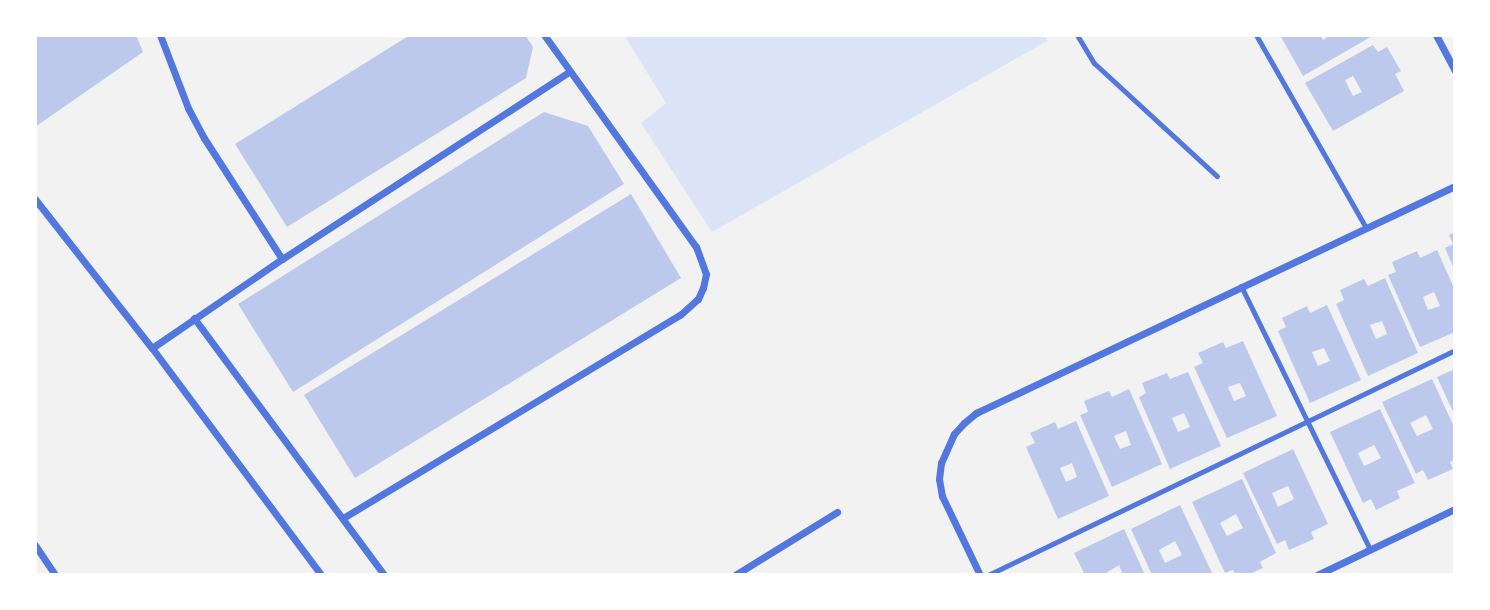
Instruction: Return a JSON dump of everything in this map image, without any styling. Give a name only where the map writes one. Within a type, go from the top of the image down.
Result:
[{"type":"street","points":[[160,35],[188,108],[204,138],[282,259]]},
{"type":"street","points":[[343,518],[680,314],[698,299],[706,274],[700,254],[544,35]]},
{"type":"street","points":[[1436,35],[1455,70]]},
{"type":"street","points":[[152,348],[282,259],[569,72]]},
{"type":"street","points":[[980,575],[942,496],[941,463],[954,434],[976,413],[1455,186]]},
{"type":"street","points":[[35,199],[38,210],[152,348],[321,575]]},
{"type":"street","points":[[194,318],[384,575]]},
{"type":"street","points":[[1317,575],[1455,509]]},
{"type":"street","points":[[734,575],[837,512]]},
{"type":"street","points":[[35,545],[55,575]]},
{"type":"lane","points":[[1077,35],[1094,63],[1217,176]]},
{"type":"lane","points":[[1256,35],[1366,228]]},
{"type":"lane","points":[[1241,286],[1370,549]]},
{"type":"lane","points":[[988,575],[1455,350]]},
{"type":"shaded area","points":[[624,35],[1045,35],[1047,41],[712,232],[641,123],[666,103]]},
{"type":"building","points":[[35,35],[136,35],[143,52],[35,127]]},
{"type":"building","points":[[410,35],[525,35],[533,47],[526,78],[287,227],[235,144]]},
{"type":"building","points":[[1280,35],[1321,35],[1323,40],[1331,35],[1374,35],[1303,76]]},
{"type":"building","points":[[1373,45],[1378,52],[1387,47],[1401,71],[1395,74],[1404,91],[1333,131],[1305,83]],"holes":[[[1353,76],[1362,92],[1353,96],[1345,80]]]},
{"type":"building","points":[[544,112],[588,126],[624,184],[293,392],[238,304]]},
{"type":"building","points":[[631,194],[681,278],[355,478],[304,395]]},
{"type":"building","points":[[1455,232],[1455,271],[1445,248],[1453,244],[1449,235]]},
{"type":"building","points":[[1437,250],[1455,290],[1455,332],[1420,347],[1388,275],[1396,272],[1392,262],[1417,251],[1420,258]],"holes":[[[1434,292],[1440,306],[1428,310],[1423,297]]]},
{"type":"building","points":[[1385,278],[1418,353],[1368,376],[1336,304],[1344,300],[1340,290],[1364,279],[1368,286]],"holes":[[[1382,321],[1387,334],[1376,339],[1370,325]]]},
{"type":"building","points":[[1327,305],[1361,380],[1310,403],[1278,331],[1286,327],[1282,318],[1307,306],[1310,313]],"holes":[[[1324,348],[1330,361],[1318,366],[1312,352]]]},
{"type":"building","points":[[1243,341],[1277,416],[1227,438],[1194,367],[1203,363],[1198,353],[1223,342],[1226,348]],"holes":[[[1240,383],[1246,396],[1234,401],[1228,387]]]},
{"type":"building","points":[[1455,369],[1455,416],[1437,377]]},
{"type":"building","points":[[1188,372],[1221,446],[1170,469],[1139,397],[1146,393],[1142,383],[1167,373],[1170,379]],"holes":[[[1184,413],[1190,427],[1178,432],[1172,418]]]},
{"type":"building","points":[[1432,379],[1455,429],[1455,460],[1450,462],[1453,469],[1428,480],[1423,470],[1416,474],[1382,402]],"holes":[[[1426,415],[1433,429],[1417,436],[1410,423]]]},
{"type":"building","points":[[1129,389],[1162,464],[1112,487],[1080,415],[1088,412],[1084,401],[1109,391],[1112,397]],"holes":[[[1126,431],[1131,445],[1120,449],[1114,436]]]},
{"type":"building","points":[[1380,409],[1415,483],[1397,491],[1400,498],[1376,510],[1371,499],[1363,503],[1330,432]],"holes":[[[1374,445],[1381,458],[1364,466],[1358,453]]]},
{"type":"building","points":[[1076,421],[1109,496],[1058,519],[1026,447],[1035,443],[1030,433],[1055,422],[1058,429]],"holes":[[[1072,463],[1077,477],[1066,482],[1060,468]]]},
{"type":"building","points":[[1293,449],[1328,524],[1311,532],[1314,539],[1289,550],[1285,540],[1277,544],[1243,473]],"holes":[[[1288,486],[1294,499],[1278,507],[1272,493]]]},
{"type":"building","points":[[1242,479],[1276,553],[1260,562],[1263,568],[1247,575],[1236,575],[1233,570],[1225,573],[1192,502]],"holes":[[[1236,514],[1243,528],[1227,536],[1220,523]]]},
{"type":"building","points":[[1180,505],[1213,575],[1152,575],[1131,529]],"holes":[[[1175,541],[1182,555],[1165,563],[1159,550]]]},
{"type":"building","points":[[1124,529],[1145,575],[1123,575],[1119,565],[1103,575],[1085,575],[1074,553]]}]
